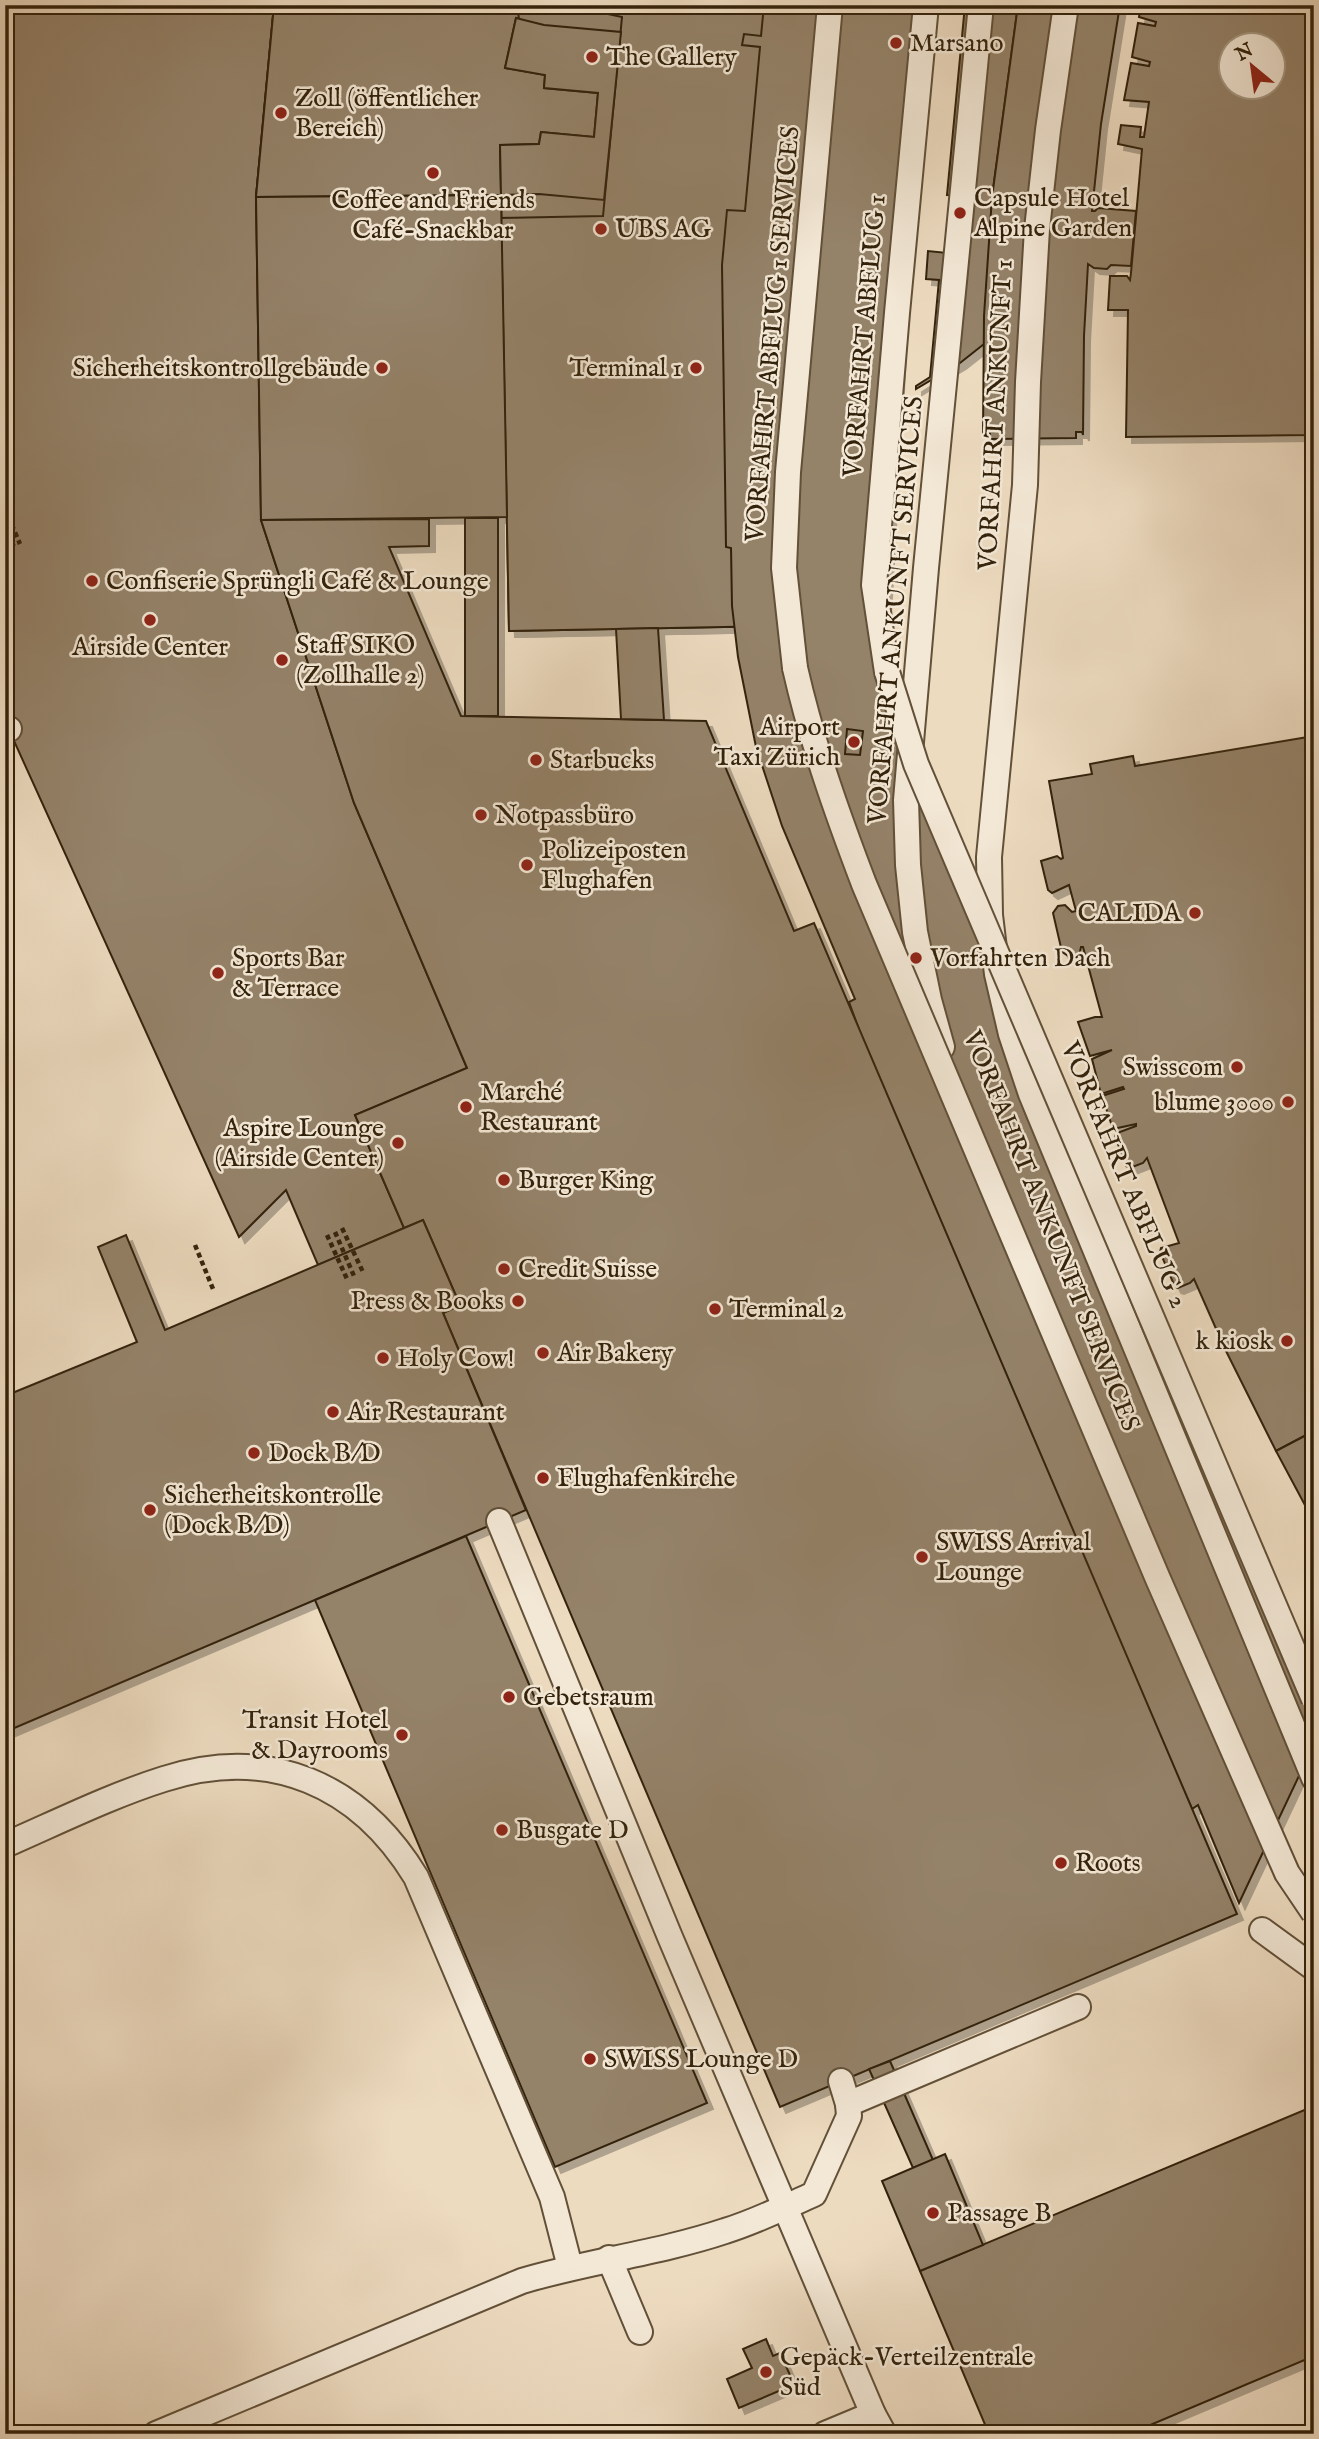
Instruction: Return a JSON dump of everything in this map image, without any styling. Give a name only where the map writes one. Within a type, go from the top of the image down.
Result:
[{"type":"lane","name":"VORFAHRT ABFLUG 1 SERVICES","points":[[830,5],[788,471],[784,568],[795,668],[808,728],[864,884],[1158,1579],[1287,1873],[1313,1900]]},
{"type":"lane","name":"VORFAHRT ABFLUG 1","points":[[887,672],[874,585],[926,5]]},
{"type":"lane","name":"VORFAHRT ANKUNFT SERVICES","points":[[981,5],[908,768],[908,865],[919,954],[929,1000],[956,1089],[1114,1464],[1272,1851],[1313,1900]]},
{"type":"lane","name":"VORFAHRT ANKUNFT 1","points":[[1066,5],[1049,118],[1037,229],[1025,485],[991,830],[989,885],[992,944],[1003,1004],[1021,1065],[1314,1778]]},
{"type":"lane","name":"VORFAHRT ABFLUG 2","points":[[887,672],[897,712],[916,764],[1314,1699]]},
{"type":"lane","points":[[499,1521],[674,1948],[878,2424],[825,2434]]},
{"type":"lane","points":[[5,1844],[165,1779],[201,1770],[232,1767],[267,1769],[297,1776],[326,1788],[351,1803],[376,1824],[398,1848],[416,1877],[552,2197],[570,2267]]},
{"type":"lane","points":[[1262,1930],[1314,1968]]},
{"type":"lane","points":[[156,2434],[522,2281],[570,2267],[727,2231],[814,2194],[846,2126],[845,2093],[1078,2007]]},
{"type":"lane","points":[[609,2258],[640,2332]]},
{"type":"path","points":[[5,509],[17,546],[5,526]]},
{"type":"path","points":[[342,1228],[363,1272]]},
{"type":"path","points":[[335,1232],[354,1276]]},
{"type":"path","points":[[327,1234],[347,1279]]},
{"type":"path","points":[[195,1245],[214,1289]]},
{"type":"building","name":"Airside Center","points":[[5,5],[274,5],[256,197],[261,520],[354,803],[467,1068],[355,1115],[404,1228],[318,1265],[286,1190],[239,1237],[5,721]]},
{"type":"building","name":"Terminal 1","points":[[274,5],[922,5],[863,625],[810,626],[810,621],[772,621],[772,626],[509,631],[501,195],[256,197]]},
{"type":"building","points":[[274,5],[487,5],[518,12],[519,19],[516,18],[505,68],[545,75],[544,88],[598,93],[594,137],[541,132],[539,144],[500,145],[501,195],[256,197]]},
{"type":"building","name":"Terminal 1","points":[[566,5],[922,5],[863,625],[810,626],[810,621],[772,621],[772,626],[509,631],[501,218],[603,216],[622,17]]},
{"type":"building","name":"Vorfahrten Dach","points":[[764,5],[920,5],[882,660],[1314,1711],[1314,1744],[1239,1903],[1198,1805],[1192,1809],[1170,1760],[861,1035],[849,1002],[855,999],[782,826],[756,747],[738,657],[732,606],[731,548],[726,547],[722,265],[727,210],[745,211],[760,47],[742,45],[744,34],[761,36]]},
{"type":"building","points":[[965,5],[1018,5],[992,197],[984,344],[960,363],[916,389],[916,386],[930,377],[939,280],[926,279],[928,251],[957,254],[963,196],[947,195]]},
{"type":"building","points":[[1018,5],[1120,5],[1101,124],[1092,211],[1098,208],[1136,211],[1131,266],[1111,265],[1107,269],[1094,268],[1088,264],[1083,435],[1082,432],[1076,432],[1076,438],[990,439],[990,434],[983,435],[984,316],[992,197]]},
{"type":"building","points":[[1141,5],[1314,5],[1314,435],[1126,437],[1128,310],[1108,310],[1110,276],[1127,276],[1130,280],[1142,149],[1118,144],[1121,125],[1141,127],[1140,137],[1144,137],[1149,102],[1124,100],[1131,63],[1149,66],[1150,62],[1132,57],[1138,23],[1155,26],[1156,22],[1139,17]]},
{"type":"building","points":[[516,18],[544,25],[621,32],[604,200],[539,194],[501,195],[500,145],[539,144],[541,132],[594,137],[598,93],[544,88],[545,75],[505,68]]},
{"type":"building","name":"Sicherheitskontrollgebäude","points":[[501,195],[507,517],[261,520],[256,197]]},
{"type":"building","points":[[465,518],[498,518],[498,716],[465,716]]},
{"type":"building","name":"Terminal 2","points":[[429,519],[429,546],[389,547],[461,716],[706,721],[794,931],[814,923],[1237,1914],[780,2107],[443,1313],[460,1305],[423,1220],[404,1228],[355,1115],[467,1068],[354,803],[261,520]]},
{"type":"building","points":[[658,628],[664,720],[621,719],[616,629]]},
{"type":"building","name":"Airport Taxi Zürich","points":[[847,729],[863,731],[860,755],[845,754]]},
{"type":"building","points":[[1314,736],[1314,1431],[1276,1451],[1225,1349],[1194,1279],[1190,1283],[1175,1287],[1160,1252],[1161,1248],[1179,1243],[1147,1158],[1143,1163],[1130,1168],[1126,1166],[1115,1136],[1136,1124],[1113,1129],[1102,1096],[1124,1089],[1123,1087],[1101,1094],[1092,1059],[1112,1050],[1090,1056],[1078,1022],[1102,1017],[1083,947],[1079,956],[1073,959],[1062,952],[1053,913],[1058,906],[1065,905],[1072,912],[1076,911],[1069,885],[1052,893],[1048,890],[1041,861],[1057,856],[1063,858],[1049,781],[1092,774],[1090,764],[1133,756],[1135,766]]},
{"type":"building","name":"Dock B/D","points":[[423,1220],[460,1305],[443,1313],[526,1510],[5,1732],[5,1396],[137,1342],[98,1247],[126,1235],[165,1330]]},
{"type":"building","points":[[1314,1431],[1314,1522],[1276,1451]]},
{"type":"building","name":"Busgate D","points":[[466,1536],[707,2103],[555,2167],[315,1600]]},
{"type":"building","name":"Passage B","points":[[890,2061],[933,2160],[913,2168],[869,2069]]},
{"type":"building","points":[[1314,2106],[1314,2356],[1129,2434],[989,2434],[920,2271]]},
{"type":"building","name":"Passage B","points":[[945,2154],[983,2245],[920,2271],[882,2181]]},
{"type":"building","name":"Gepäck-Verteilzentrale Süd","points":[[766,2339],[773,2356],[780,2353],[790,2375],[782,2378],[786,2388],[739,2408],[727,2379],[752,2368],[743,2349]]},
{"type":"place","name":"Marsano","points":[[896,43]]},
{"type":"place","name":"The Gallery","points":[[592,57]]},
{"type":"place","name":"Zoll (öffentlicher Bereich)","points":[[281,113]]},
{"type":"place","name":"Coffee and Friends Café-Snackbar","points":[[433,173]]},
{"type":"place","name":"Capsule Hotel Alpine Garden","points":[[960,213]]},
{"type":"place","name":"UBS AG","points":[[601,229]]},
{"type":"place","name":"Sicherheitskontrollgebäude","points":[[382,368]]},
{"type":"place","name":"Terminal 1","points":[[696,368]]},
{"type":"place","name":"Confiserie Sprüngli Café & Lounge","points":[[92,581]]},
{"type":"place","name":"Airside Center","points":[[150,620]]},
{"type":"place","name":"Staff SIKO (Zollhalle 2)","points":[[282,660]]},
{"type":"place","name":"Airport Taxi Zürich","points":[[854,742]]},
{"type":"place","name":"Starbucks","points":[[536,760]]},
{"type":"place","name":"Notpassbüro","points":[[481,815]]},
{"type":"place","name":"Polizeiposten Flughafen","points":[[527,865]]},
{"type":"place","name":"CALIDA","points":[[1195,913]]},
{"type":"place","name":"Vorfahrten Dach","points":[[916,958]]},
{"type":"place","name":"Sports Bar & Terrace","points":[[218,973]]},
{"type":"place","name":"Swisscom","points":[[1237,1067]]},
{"type":"place","name":"blume 3000","points":[[1288,1102]]},
{"type":"place","name":"Marché Restaurant","points":[[466,1107]]},
{"type":"place","name":"Aspire Lounge (Airside Center)","points":[[398,1143]]},
{"type":"place","name":"Burger King","points":[[504,1180]]},
{"type":"place","name":"Credit Suisse","points":[[504,1269]]},
{"type":"place","name":"Press & Books","points":[[518,1301]]},
{"type":"place","name":"Terminal 2","points":[[715,1309]]},
{"type":"place","name":"k kiosk","points":[[1287,1341]]},
{"type":"place","name":"Air Bakery","points":[[543,1353]]},
{"type":"place","name":"Holy Cow!","points":[[383,1358]]},
{"type":"place","name":"Air Restaurant","points":[[333,1412]]},
{"type":"place","name":"Dock B/D","points":[[254,1453]]},
{"type":"place","name":"Flughafenkirche","points":[[543,1478]]},
{"type":"place","name":"Sicherheitskontrolle (Dock B/D)","points":[[150,1510]]},
{"type":"place","name":"SWISS Arrival Lounge","points":[[922,1557]]},
{"type":"place","name":"Gebetsraum","points":[[509,1697]]},
{"type":"place","name":"Transit Hotel & Dayrooms","points":[[402,1735]]},
{"type":"place","name":"Busgate D","points":[[502,1830]]},
{"type":"place","name":"Roots","points":[[1061,1863]]},
{"type":"place","name":"SWISS Lounge D","points":[[590,2059]]},
{"type":"place","name":"Passage B","points":[[933,2213]]},
{"type":"place","name":"Gepäck-Verteilzentrale Süd","points":[[766,2372]]}]
